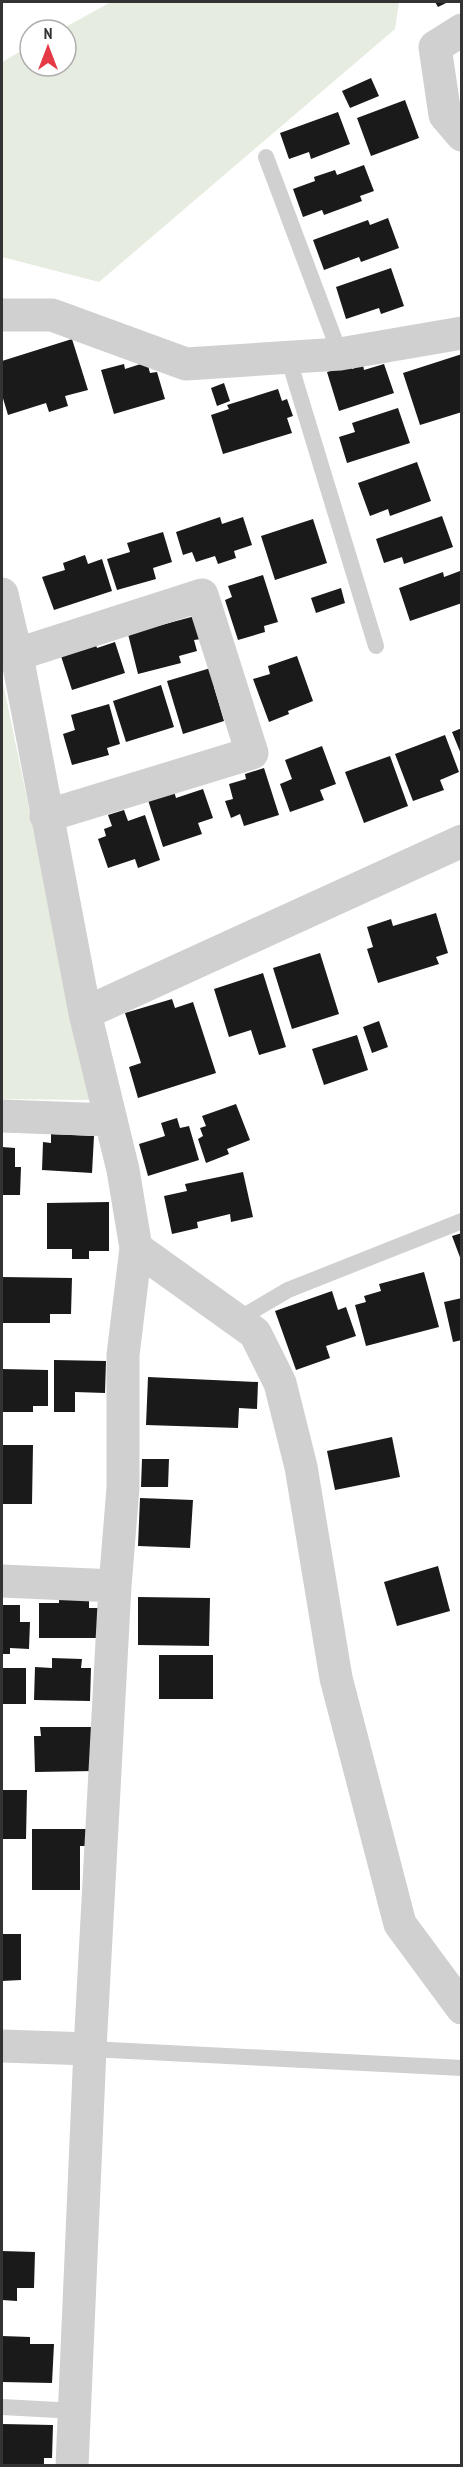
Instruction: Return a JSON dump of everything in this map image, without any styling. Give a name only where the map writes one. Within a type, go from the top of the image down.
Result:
[{"type":"street","points":[[462,30],[435,47],[446,115],[462,135]]},
{"type":"street","points":[[2,315],[52,315],[186,364],[340,354],[462,333]]},
{"type":"street","points":[[2,594],[12,662],[46,816],[85,1013],[111,1120],[136,1248],[123,1355],[123,1488],[115,1586],[90,2049],[72,2466]]},
{"type":"street","points":[[12,662],[202,595],[252,753],[46,816]]},
{"type":"street","points":[[85,1013],[462,841]]},
{"type":"street","points":[[2,1116],[111,1120]]},
{"type":"street","points":[[136,1248],[255,1333],[280,1383],[301,1467],[336,1678],[400,1924],[462,2008]]},
{"type":"street","points":[[2,1581],[115,1586]]},
{"type":"street","points":[[2,2046],[90,2049]]},
{"type":"lane","points":[[266,157],[340,354]]},
{"type":"lane","points":[[288,357],[376,646]]},
{"type":"lane","points":[[237,1320],[288,1290],[462,1221]]},
{"type":"lane","points":[[90,2049],[462,2068]]},
{"type":"lane","points":[[2,2407],[76,2411]]},
{"type":"shaded area","points":[[111,2],[399,2],[395,29],[99,282],[2,257],[2,62],[18,53],[18,78],[78,78],[78,20]]},
{"type":"shaded area","points":[[3,683],[90,1100],[2,1099]]},
{"type":"building","points":[[435,2],[448,2],[438,7]]},
{"type":"building","points":[[371,78],[379,96],[350,108],[342,91]]},
{"type":"building","points":[[405,100],[419,138],[371,156],[357,118]]},
{"type":"building","points":[[338,112],[350,144],[311,159],[309,152],[289,159],[280,133]]},
{"type":"building","points":[[364,165],[374,191],[360,196],[362,201],[324,215],[322,210],[303,217],[293,189],[315,181],[314,177],[335,170],[337,175]]},
{"type":"building","points":[[388,218],[399,248],[361,262],[359,257],[324,270],[313,240],[368,220],[370,225]]},
{"type":"building","points":[[391,268],[404,306],[381,314],[379,308],[346,319],[336,287]]},
{"type":"building","points":[[72,339],[88,390],[65,396],[68,406],[49,412],[46,403],[8,415],[2,395],[2,361]]},
{"type":"building","points":[[462,354],[462,412],[420,425],[403,373]]},
{"type":"building","points":[[147,362],[150,373],[157,372],[165,399],[114,414],[101,370],[124,364],[125,369]]},
{"type":"building","points":[[384,364],[394,393],[339,411],[327,372],[351,365],[352,369],[363,365],[364,370]]},
{"type":"building","points":[[224,383],[230,401],[217,406],[211,388]]},
{"type":"building","points":[[278,389],[282,401],[287,399],[293,416],[287,418],[292,433],[223,454],[211,415],[229,409],[227,405]]},
{"type":"building","points":[[398,408],[410,443],[347,463],[339,437],[355,432],[352,423]]},
{"type":"building","points":[[417,462],[431,501],[390,516],[388,509],[370,516],[358,483]]},
{"type":"building","points":[[442,516],[453,547],[404,564],[402,557],[384,563],[376,539]]},
{"type":"building","points":[[220,517],[222,524],[243,517],[252,545],[234,551],[236,558],[218,564],[215,556],[196,562],[192,552],[183,555],[176,532]]},
{"type":"building","points":[[313,519],[327,563],[275,580],[261,536]]},
{"type":"building","points":[[163,532],[172,562],[153,568],[156,579],[117,590],[107,559],[130,552],[127,543]]},
{"type":"building","points":[[85,555],[88,564],[102,559],[112,591],[54,610],[42,577],[65,570],[63,563]]},
{"type":"building","points":[[460,571],[462,603],[410,621],[399,588],[443,572],[444,577]]},
{"type":"building","points":[[263,575],[278,622],[264,626],[265,632],[238,640],[225,600],[232,597],[228,586]]},
{"type":"building","points":[[341,588],[345,603],[316,613],[311,598]]},
{"type":"building","points":[[195,616],[201,639],[194,640],[197,651],[179,656],[181,663],[138,674],[128,634]]},
{"type":"building","points":[[95,642],[97,648],[115,642],[125,673],[72,690],[60,653]]},
{"type":"building","points":[[297,656],[313,701],[269,722],[253,679],[270,674],[268,666]]},
{"type":"building","points":[[214,667],[214,687],[224,721],[183,734],[167,681]]},
{"type":"building","points":[[161,685],[174,727],[126,742],[113,701]]},
{"type":"building","points":[[109,704],[120,744],[107,748],[109,755],[72,765],[63,734],[75,730],[71,715]]},
{"type":"building","points":[[462,728],[462,754],[461,754],[452,732]]},
{"type":"building","points":[[445,735],[459,772],[440,780],[444,790],[413,801],[395,754]]},
{"type":"building","points":[[322,746],[336,784],[320,790],[324,800],[290,812],[280,784],[292,779],[285,760]]},
{"type":"building","points":[[390,756],[408,806],[364,823],[345,772]]},
{"type":"building","points":[[264,768],[279,815],[244,826],[240,814],[231,818],[225,801],[233,799],[229,784],[246,779],[245,774]]},
{"type":"building","points":[[173,788],[176,798],[203,789],[213,818],[198,823],[202,834],[163,847],[147,797]]},
{"type":"building","points":[[124,810],[128,821],[145,815],[160,860],[138,868],[135,859],[108,868],[98,839],[106,836],[104,829],[112,826],[108,815]]},
{"type":"building","points":[[436,913],[448,953],[436,957],[439,964],[378,983],[367,949],[373,947],[367,927],[391,919],[393,926]]},
{"type":"building","points":[[320,953],[339,1014],[292,1029],[273,968]]},
{"type":"building","points":[[263,973],[286,1047],[259,1055],[251,1030],[229,1037],[214,989]]},
{"type":"building","points":[[172,999],[175,1008],[193,1002],[216,1073],[138,1098],[129,1067],[141,1063],[125,1013]]},
{"type":"building","points":[[379,1021],[388,1047],[372,1053],[363,1027]]},
{"type":"building","points":[[357,1035],[368,1070],[324,1085],[312,1049]]},
{"type":"building","points":[[236,1104],[250,1140],[227,1149],[229,1154],[206,1163],[198,1139],[203,1136],[200,1128],[206,1126],[202,1116]]},
{"type":"building","points":[[177,1118],[180,1128],[189,1126],[199,1160],[148,1176],[139,1144],[165,1136],[161,1123]]},
{"type":"building","points":[[51,1134],[94,1136],[92,1173],[42,1170],[43,1142],[51,1143]]},
{"type":"building","points":[[2,1147],[15,1148],[15,1167],[21,1167],[20,1195],[2,1195]]},
{"type":"building","points":[[243,1172],[253,1217],[231,1222],[230,1214],[197,1222],[198,1228],[172,1234],[164,1196],[187,1191],[185,1184]]},
{"type":"building","points":[[109,1202],[109,1251],[89,1251],[89,1259],[72,1259],[72,1249],[47,1249],[47,1203]]},
{"type":"building","points":[[462,1233],[462,1260],[461,1260],[452,1236]]},
{"type":"building","points":[[424,1272],[439,1327],[366,1346],[355,1305],[366,1302],[364,1296],[381,1291],[379,1284]]},
{"type":"building","points":[[2,1277],[72,1278],[71,1314],[50,1314],[50,1323],[2,1323]]},
{"type":"building","points":[[332,1291],[338,1310],[346,1307],[356,1336],[326,1346],[330,1358],[296,1370],[275,1311]]},
{"type":"building","points":[[462,1298],[462,1340],[453,1342],[444,1302]]},
{"type":"building","points":[[54,1360],[106,1361],[105,1393],[75,1392],[75,1412],[54,1412]]},
{"type":"building","points":[[2,1369],[48,1370],[48,1406],[33,1406],[33,1412],[2,1412]]},
{"type":"building","points":[[148,1377],[258,1382],[257,1409],[239,1408],[238,1428],[146,1425]]},
{"type":"building","points":[[392,1437],[400,1477],[335,1490],[327,1451]]},
{"type":"building","points":[[2,1445],[33,1445],[32,1504],[2,1504]]},
{"type":"building","points":[[142,1459],[169,1459],[168,1487],[141,1487]]},
{"type":"building","points":[[140,1498],[193,1500],[190,1548],[138,1546]]},
{"type":"building","points":[[438,1566],[450,1611],[397,1626],[384,1582]]},
{"type":"building","points":[[59,1596],[89,1596],[89,1608],[99,1608],[99,1638],[39,1638],[39,1603],[59,1603]]},
{"type":"building","points":[[138,1597],[210,1598],[209,1646],[138,1645]]},
{"type":"building","points":[[2,1605],[20,1605],[20,1622],[30,1622],[29,1649],[10,1648],[10,1654],[2,1654]]},
{"type":"building","points":[[159,1655],[213,1655],[213,1699],[159,1699]]},
{"type":"building","points":[[52,1658],[82,1659],[81,1668],[91,1668],[90,1701],[34,1700],[35,1667],[52,1668]]},
{"type":"building","points":[[2,1668],[26,1668],[26,1704],[2,1704]]},
{"type":"building","points":[[40,1727],[93,1727],[94,1771],[35,1772],[34,1736],[41,1736]]},
{"type":"building","points":[[2,1790],[27,1790],[26,1839],[2,1839]]},
{"type":"building","points":[[32,1829],[87,1829],[87,1846],[80,1846],[80,1890],[32,1890]]},
{"type":"building","points":[[2,1934],[21,1934],[21,1980],[2,1981]]},
{"type":"building","points":[[2,2251],[35,2252],[34,2288],[17,2288],[17,2301],[2,2300]]},
{"type":"building","points":[[2,2336],[30,2337],[30,2344],[54,2344],[52,2383],[2,2382]]},
{"type":"building","points":[[2,2424],[53,2425],[52,2458],[44,2458],[44,2466],[2,2465]]}]
